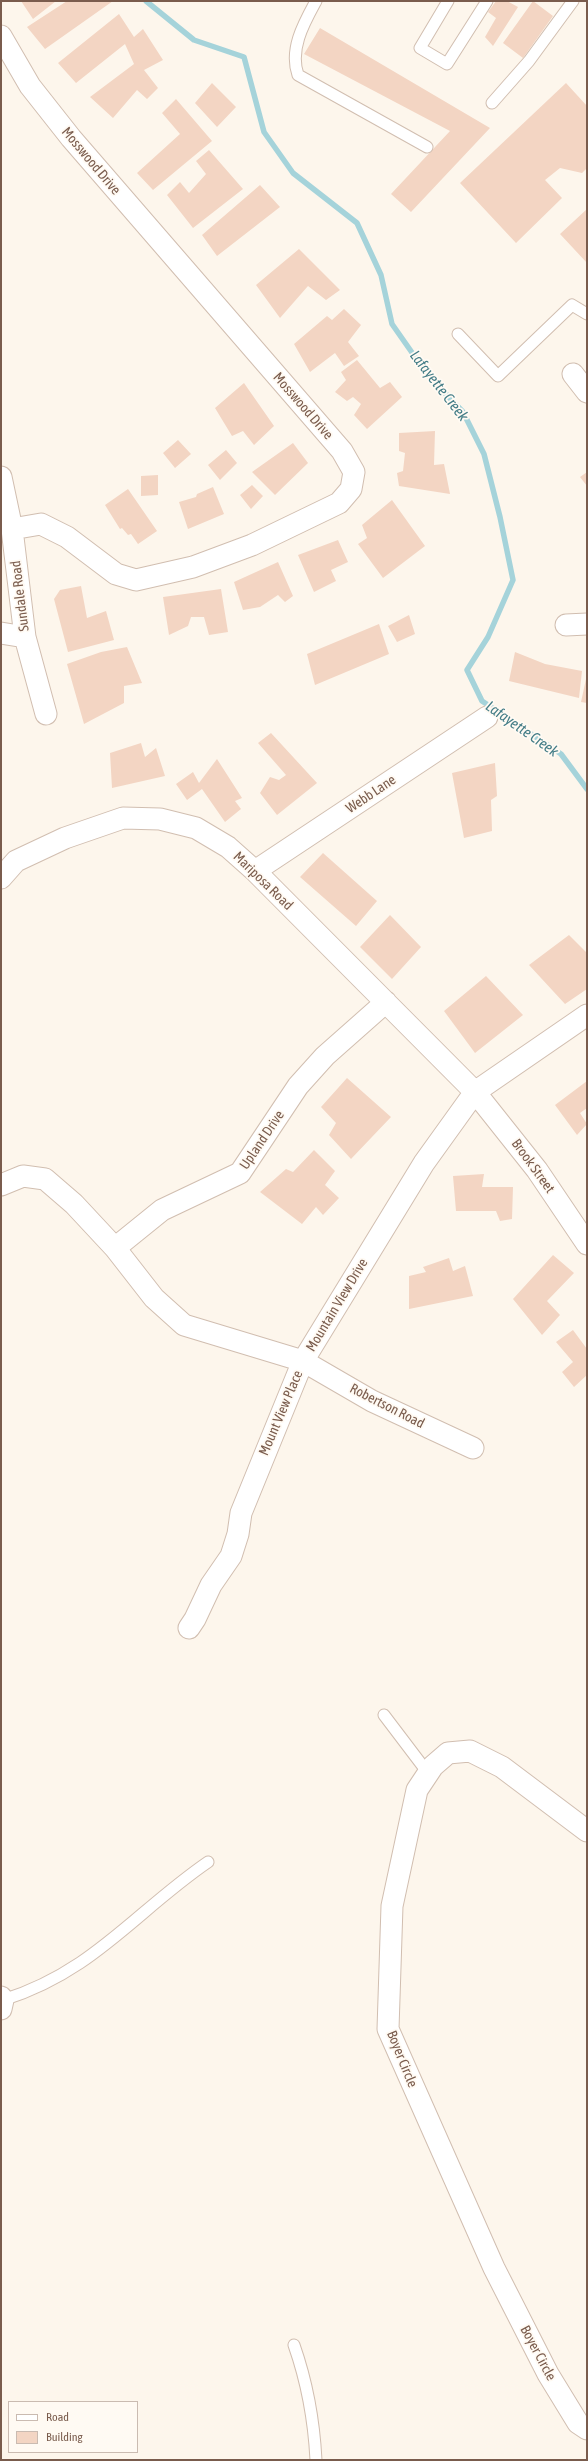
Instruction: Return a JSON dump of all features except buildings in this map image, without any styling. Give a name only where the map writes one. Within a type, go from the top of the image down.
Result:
[{"type":"street","name":"Mosswood Drive","points":[[1,36],[30,86],[71,138],[342,451],[354,472],[351,489],[339,503],[303,522],[193,567],[136,580],[116,574],[67,536],[41,524],[12,529]]},
{"type":"street","points":[[574,374],[587,392]]},
{"type":"street","name":"Sundale Road","points":[[1,477],[12,529],[25,637],[46,714]]},
{"type":"street","points":[[566,625],[587,624]]},
{"type":"street","points":[[1,633],[25,637]]},
{"type":"street","name":"Webb Lane","points":[[255,871],[487,717]]},
{"type":"street","name":"Mariposa Road","points":[[1,878],[16,861],[65,838],[123,818],[160,818],[196,828],[228,847],[255,871],[475,1092]]},
{"type":"street","name":"Upland Drive","points":[[115,1248],[162,1210],[240,1173],[298,1086],[325,1056],[386,1002]]},
{"type":"street","name":"Mountain View Drive","points":[[1,1185],[23,1176],[45,1179],[74,1204],[115,1248],[154,1298],[184,1325],[303,1361],[424,1163],[475,1092],[587,1015]]},
{"type":"street","name":"Brook Street","points":[[475,1092],[537,1170],[587,1244]]},
{"type":"street","name":"Robertson Road","points":[[303,1361],[372,1401],[473,1448]]},
{"type":"street","name":"Mount View Place","points":[[189,1628],[195,1619],[211,1585],[231,1556],[238,1534],[241,1513],[258,1465],[303,1361]]},
{"type":"street","name":"Boyer Circle","points":[[587,1832],[502,1767],[470,1751],[448,1753],[433,1766],[417,1790],[392,1906],[388,2029],[494,2268],[548,2374],[578,2423],[587,2429]]},
{"type":"lane","points":[[316,1],[300,30],[295,66],[298,75],[427,147]]},
{"type":"lane","points":[[448,1],[420,48],[447,64],[487,1]]},
{"type":"lane","points":[[492,103],[529,61],[573,1]]},
{"type":"lane","points":[[458,334],[498,376],[572,305],[587,314]]},
{"type":"lane","points":[[384,1715],[428,1773]]},
{"type":"lane","points":[[2,2002],[27,1993],[63,1975],[122,1933],[181,1880],[208,1862]]},
{"type":"lane","points":[[294,2345],[303,2370],[316,2460]]},
{"type":"waterway","name":"Lafayette Creek","points":[[146,1],[194,40],[244,57],[264,132],[293,173],[357,223],[381,275],[392,324],[427,374],[463,412],[484,454],[500,517],[513,580],[488,637],[467,670],[482,701],[561,754],[587,789]]}]
